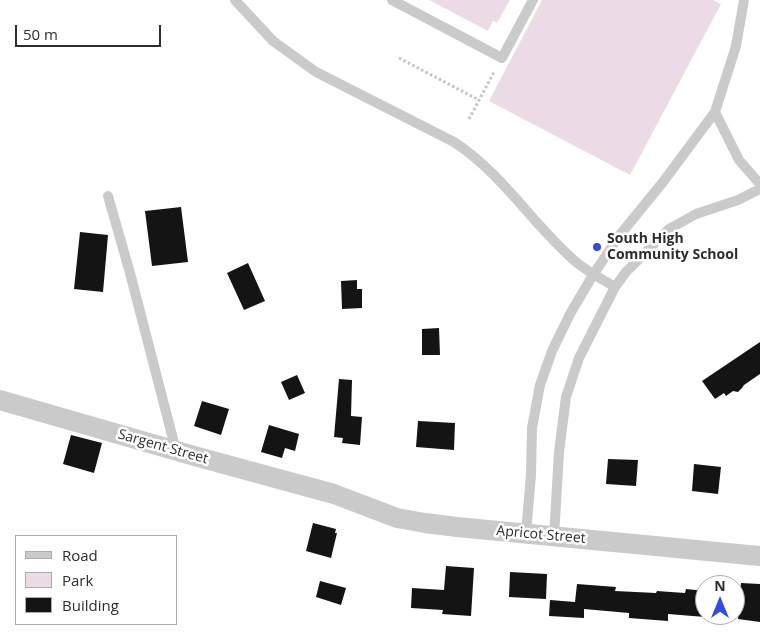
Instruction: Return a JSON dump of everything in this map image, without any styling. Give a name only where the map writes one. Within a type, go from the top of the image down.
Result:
[{"type":"street","name":"Sargent Street","points":[[0,400],[326,493]]},
{"type":"street","name":"Apricot Street","points":[[326,493],[334,494],[381,513],[439,525],[760,556]]},
{"type":"lane","points":[[235,0],[273,41],[316,72],[466,150],[493,175],[577,263],[615,286]]},
{"type":"lane","points":[[392,0],[502,58],[533,0]]},
{"type":"lane","points":[[526,534],[532,428],[540,385],[546,368],[562,329],[593,274],[619,236],[663,182],[715,112],[736,46],[744,0]]},
{"type":"lane","points":[[715,112],[739,160],[760,184]]},
{"type":"lane","points":[[554,537],[559,452],[566,397],[579,358],[615,286],[626,272],[669,229],[696,214],[738,200],[760,189]]},
{"type":"lane","points":[[108,196],[174,443],[180,452]]},
{"type":"path","points":[[399,58],[479,100]]},
{"type":"path","points":[[469,119],[494,72]]},
{"type":"green space","points":[[429,0],[510,0],[497,23],[493,21],[488,31]]},
{"type":"green space","points":[[542,0],[713,0],[721,4],[630,175],[489,101]]},
{"type":"building","points":[[181,207],[188,262],[152,266],[145,211]]},
{"type":"building","points":[[80,232],[108,235],[103,292],[74,289]]},
{"type":"building","points":[[248,263],[265,301],[244,310],[227,273]]},
{"type":"building","points":[[357,280],[357,289],[362,289],[362,308],[342,309],[341,281]]},
{"type":"building","points":[[439,328],[440,355],[422,355],[422,329]]},
{"type":"building","points":[[760,342],[760,374],[744,385],[738,392],[733,391],[726,396],[724,393],[715,399],[702,381]]},
{"type":"building","points":[[297,375],[305,393],[289,400],[281,382]]},
{"type":"building","points":[[339,379],[352,380],[351,416],[362,417],[360,445],[342,443],[343,438],[334,437]]},
{"type":"building","points":[[202,401],[229,409],[221,435],[194,426]]},
{"type":"building","points":[[418,421],[455,423],[454,450],[416,447]]},
{"type":"building","points":[[269,425],[299,434],[295,451],[285,448],[282,458],[261,452]]},
{"type":"building","points":[[71,435],[102,443],[94,473],[63,464]]},
{"type":"building","points":[[608,459],[638,460],[636,486],[606,484]]},
{"type":"building","points":[[694,464],[721,467],[718,494],[692,491]]},
{"type":"building","points":[[313,523],[336,529],[335,533],[337,533],[331,558],[306,551]]},
{"type":"building","points":[[446,566],[474,568],[471,616],[442,614],[443,610],[411,608],[412,588],[444,590]]},
{"type":"building","points":[[510,572],[547,574],[546,599],[509,597]]},
{"type":"building","points":[[320,581],[346,588],[341,605],[316,597]]},
{"type":"building","points":[[745,583],[760,584],[760,622],[745,620]]},
{"type":"building","points":[[577,584],[616,587],[615,591],[685,593],[686,589],[695,590],[695,616],[668,614],[668,621],[629,618],[629,613],[584,609],[584,618],[549,616],[550,600],[575,602]]},
{"type":"place","name":"South High Community School","points":[[597,247]]}]
